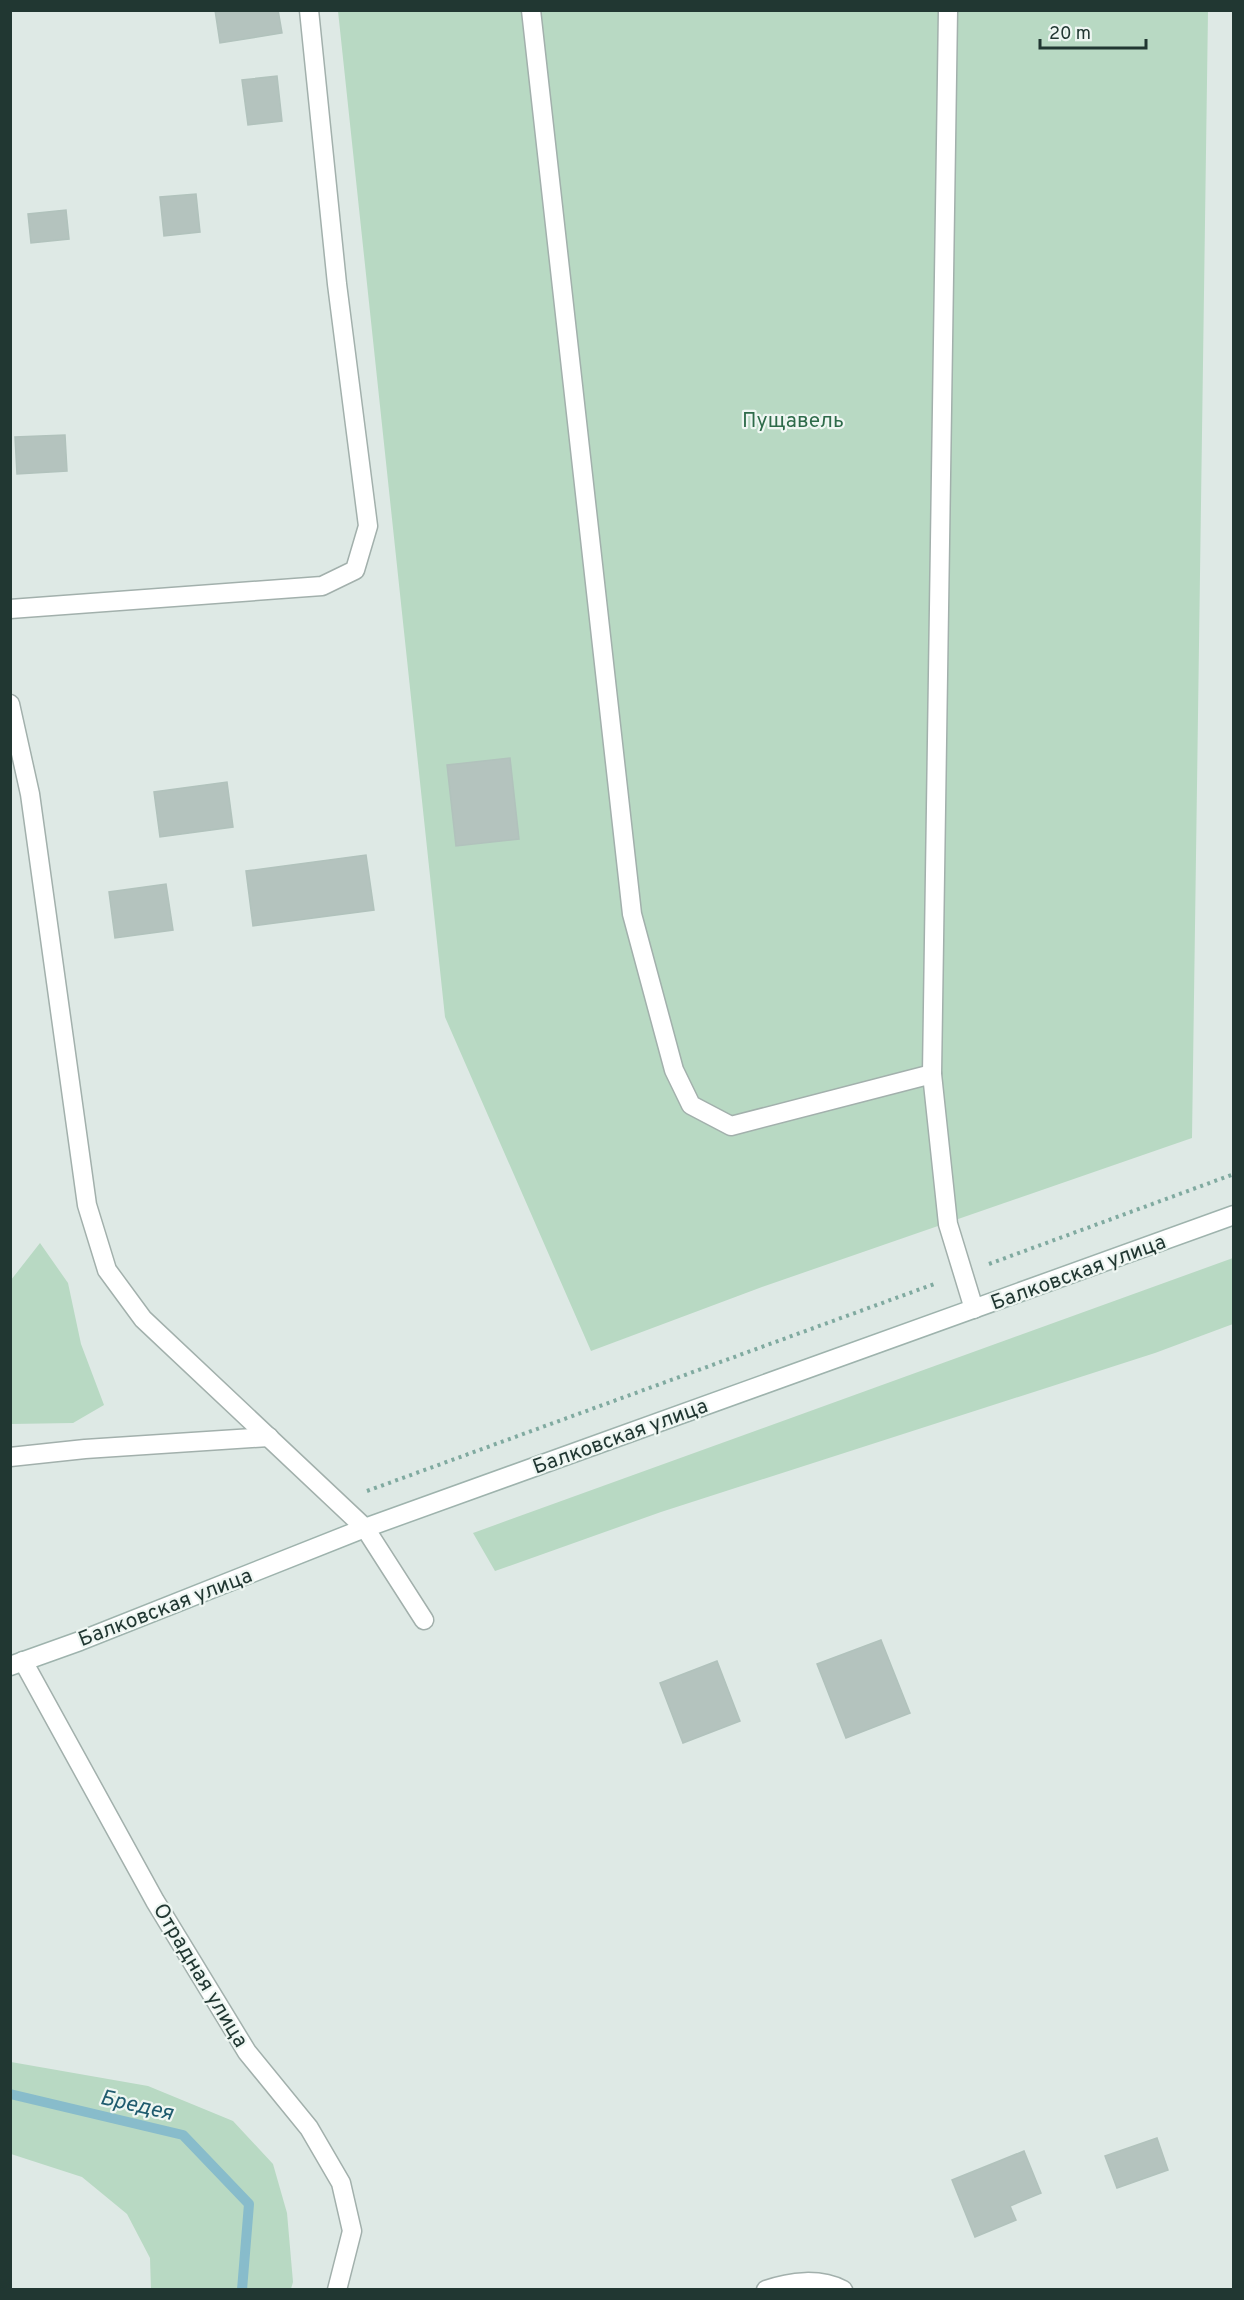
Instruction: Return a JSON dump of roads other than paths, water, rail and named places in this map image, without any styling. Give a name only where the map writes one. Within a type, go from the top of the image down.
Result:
[{"type":"street","points":[[10,609],[322,586],[355,570],[368,526],[337,284],[309,10]]},
{"type":"street","points":[[531,10],[632,914],[674,1070],[691,1105],[731,1126],[932,1074]]},
{"type":"street","points":[[948,10],[932,1074],[948,1224],[974,1309]]},
{"type":"street","points":[[10,704],[30,794],[87,1205],[106,1270],[143,1319],[365,1528],[424,1620]]},
{"type":"street","name":"Балковская улица","points":[[17,1663],[365,1528],[1233,1215]]},
{"type":"street","points":[[10,1457],[85,1449],[269,1437]]},
{"type":"street","name":"Отрадная улица","points":[[17,1663],[155,1901],[247,2052],[309,2128],[340,2183],[352,2232],[337,2289]]},
{"type":"street","points":[[766,2289],[785,2283],[830,2283],[843,2289]]},
{"type":"waterway","name":"Бредея","points":[[10,2094],[183,2135],[249,2204],[242,2290]]},
{"type":"park label","name":"Пущавель","points":[[793,420]]}]
